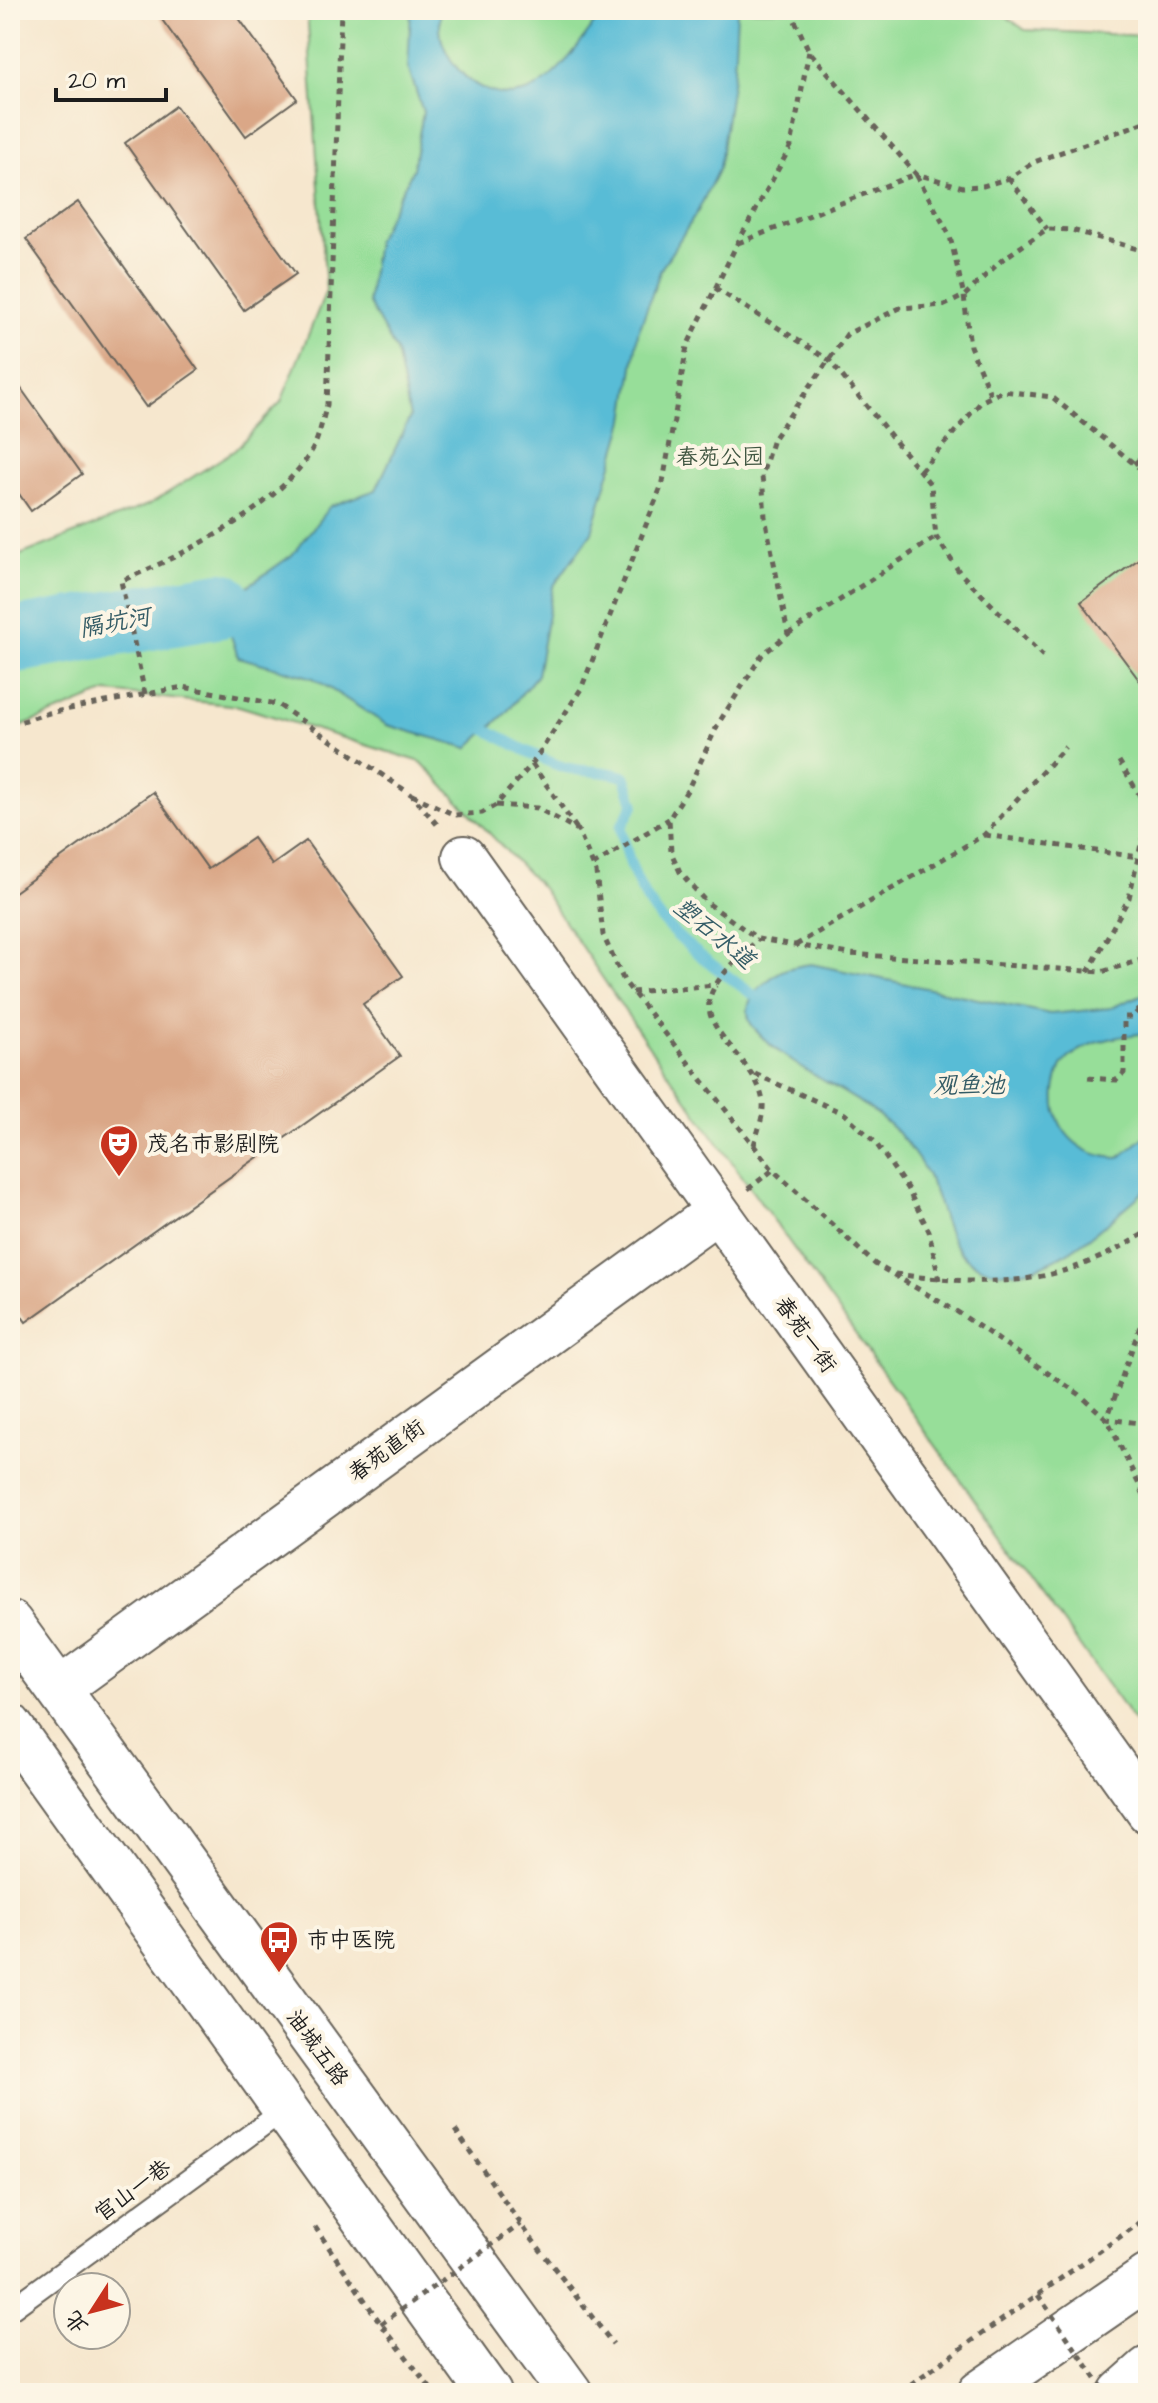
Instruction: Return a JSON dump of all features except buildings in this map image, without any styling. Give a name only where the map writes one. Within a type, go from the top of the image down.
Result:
[{"type":"main road","name":"油城五路","points":[[10,1623],[554,2388]]},
{"type":"main road","points":[[10,1726],[489,2393]]},
{"type":"main road","points":[[980,2393],[1148,2277]]},
{"type":"main road","points":[[1121,2393],[1148,2369]]},
{"type":"street","name":"春苑一街","points":[[464,857],[1148,1812]]},
{"type":"street","name":"春苑直街","points":[[58,1690],[716,1212]]},
{"type":"lane","name":"官山一巷","points":[[10,2310],[284,2110]]},
{"type":"path","points":[[144,693],[121,581],[168,561],[244,516],[286,481],[311,451],[327,405],[341,10]]},
{"type":"path","points":[[790,10],[809,51],[916,174],[950,236],[964,296],[970,346],[991,396]]},
{"type":"path","points":[[10,725],[49,713],[183,687],[277,704],[412,795],[455,815],[482,813],[496,805],[533,763],[581,689],[663,482],[687,346],[737,244],[791,146],[809,51]]},
{"type":"path","points":[[737,244],[916,174],[963,187],[983,186],[1009,178],[1034,162],[1148,121]]},
{"type":"path","points":[[1009,178],[1047,229]]},
{"type":"path","points":[[788,634],[765,517],[762,475],[773,439],[847,334],[900,308],[945,305],[964,296],[1003,259],[1047,229],[1072,230],[1148,252]]},
{"type":"path","points":[[715,288],[829,360],[931,485],[936,537],[960,573],[1043,656]]},
{"type":"path","points":[[920,471],[982,401],[1003,391],[1052,397],[1148,475]]},
{"type":"path","points":[[1134,464],[1148,453]]},
{"type":"path","points":[[593,865],[669,819],[688,789],[718,724],[762,655],[788,634],[936,537]]},
{"type":"path","points":[[796,945],[984,835],[1065,747]]},
{"type":"path","points":[[1088,972],[1129,898],[1148,811],[1119,761]]},
{"type":"path","points":[[533,763],[578,830],[593,865],[603,935],[632,992],[754,1146],[779,1176],[875,1264],[956,1311],[1079,1394],[1107,1419],[1148,1503]]},
{"type":"path","points":[[412,795],[464,857]]},
{"type":"path","points":[[496,805],[537,808],[578,830]]},
{"type":"path","points":[[669,819],[671,852],[680,872],[706,902],[758,939],[850,954],[1088,972],[1101,972],[1148,958]]},
{"type":"path","points":[[984,835],[1138,857]]},
{"type":"path","points":[[754,1146],[764,1105],[755,1074],[715,1027],[709,1003],[717,985],[758,939]]},
{"type":"path","points":[[632,992],[717,985]]},
{"type":"path","points":[[1088,1078],[1117,1080],[1124,1073],[1124,1017],[1133,1017],[1148,999]]},
{"type":"path","points":[[755,1074],[845,1114],[875,1142],[907,1188],[929,1231],[939,1280]]},
{"type":"path","points":[[890,1273],[968,1284],[1028,1282],[1118,1250],[1148,1231]]},
{"type":"path","points":[[1107,1419],[1148,1304]]},
{"type":"path","points":[[1107,1419],[1148,1424]]},
{"type":"path","points":[[455,2130],[521,2224],[613,2344]]},
{"type":"path","points":[[911,2384],[1148,2217]]},
{"type":"path","points":[[381,2324],[521,2224]]},
{"type":"path","points":[[315,2227],[381,2324],[434,2393]]},
{"type":"path","points":[[1038,2295],[1106,2393]]},
{"type":"green space","name":"春苑公园","points":[[307,10],[997,10],[1025,30],[1148,36],[1148,1741],[652,1051],[541,887],[421,762],[239,706],[107,692],[10,731],[10,559],[150,504],[235,450],[281,402],[326,291]]},
{"type":"water","points":[[411,10],[440,10],[442,41],[458,69],[484,89],[514,95],[529,91],[553,74],[603,10],[735,10],[737,13],[734,71],[719,168],[698,211],[661,269],[638,333],[625,420],[592,532],[553,587],[537,675],[506,713],[468,748],[387,725],[313,678],[238,657],[221,605],[292,555],[330,506],[376,490],[410,417],[396,351],[368,302],[376,241],[413,169],[423,112],[408,67]]},
{"type":"water","name":"观鱼池","points":[[811,964],[1050,1014],[1111,1008],[1148,992],[1148,1033],[1108,1039],[1088,1046],[1067,1060],[1058,1076],[1055,1104],[1063,1129],[1071,1139],[1092,1153],[1119,1158],[1148,1134],[1148,1188],[1079,1245],[1038,1267],[1018,1272],[998,1272],[967,1259],[950,1236],[925,1171],[896,1131],[880,1116],[786,1057],[768,1043],[750,1022],[748,1007],[758,989],[782,971]]},
{"type":"waterway","name":"隔坑河","points":[[10,641],[221,605]]},
{"type":"waterway","name":"塑石水道","points":[[487,730],[563,767],[625,777],[634,804],[621,827],[628,858],[651,906],[684,942],[752,994]]},
{"type":"place","name":"茂名市影剧院","points":[[119,1178]]},
{"type":"place","name":"市中医院","points":[[279,1974]]}]
